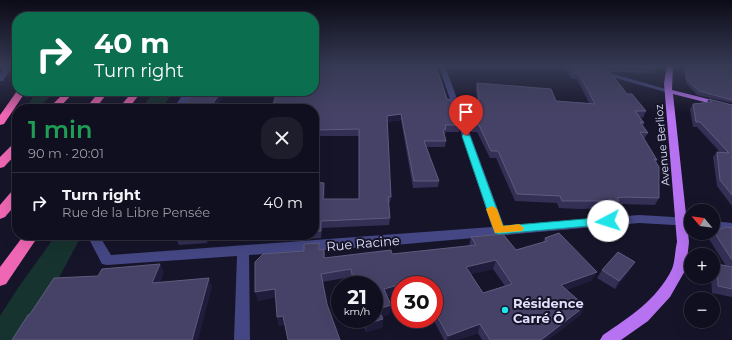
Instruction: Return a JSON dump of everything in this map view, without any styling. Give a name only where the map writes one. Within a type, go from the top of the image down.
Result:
[{"type":"highway","points":[[58,104],[66,96]]},
{"type":"highway","points":[[94,104],[101,96]]},
{"type":"highway","points":[[127,104],[134,96]]},
{"type":"highway","points":[[0,122],[12,105]]},
{"type":"highway","points":[[0,164],[12,151]]},
{"type":"highway","points":[[0,214],[12,200]]},
{"type":"highway","points":[[0,279],[28,240]]},
{"type":"main road","name":"Avenue Berlioz","points":[[669,82],[669,91],[684,206]]},
{"type":"main road","points":[[669,91],[732,107]]},
{"type":"main road","name":"Avenue Berlioz","points":[[608,340],[643,316],[665,293],[679,269],[684,235]]},
{"type":"street","points":[[448,82],[499,230]]},
{"type":"street","points":[[636,82],[669,91]]},
{"type":"street","name":"Rue Racine","points":[[96,240],[107,260],[243,252],[639,219],[684,221]]},
{"type":"street","points":[[720,226],[732,227]]},
{"type":"street","points":[[242,340],[243,252]]},
{"type":"green space","points":[[34,96],[51,96],[42,104],[28,104]]},
{"type":"green space","points":[[150,96],[170,96],[165,104],[145,104]]},
{"type":"green space","points":[[52,240],[79,240],[25,340],[0,340],[0,316]]},
{"type":"building","points":[[319,82],[441,82],[447,99],[451,100],[460,125],[445,125],[446,129],[443,130],[446,141],[424,141],[439,181],[414,181],[401,114],[387,116],[391,197],[388,197],[390,218],[321,221],[321,231],[319,231],[319,182],[324,183],[323,199],[359,199],[359,129],[319,130],[319,104],[273,104],[276,96],[319,96]]},
{"type":"building","points":[[583,82],[618,82],[627,94],[632,94],[646,111],[635,111],[644,123],[640,122],[648,133],[640,132],[657,160],[654,159],[659,167],[659,198],[624,197],[617,198],[619,201],[562,201],[560,196],[517,194],[498,151],[491,151],[479,125],[472,125],[462,100],[479,101],[477,83],[551,89],[556,101],[595,104]]},
{"type":"building","points":[[689,82],[732,82],[732,100],[699,91]]},
{"type":"building","points":[[190,96],[218,96],[212,104],[185,104]]},
{"type":"building","points":[[709,99],[732,105],[732,195],[720,180],[717,152],[729,153],[700,122],[696,122],[693,104],[712,102]]},
{"type":"building","points":[[726,227],[732,228],[732,260],[719,240],[720,230]]},
{"type":"building","points":[[559,233],[597,272],[561,285],[585,306],[541,340],[490,340],[480,324],[448,336],[443,327],[443,276],[391,276],[391,287],[384,289],[391,305],[383,307],[383,276],[352,276],[351,269],[321,274],[327,304],[331,315],[331,328],[336,328],[340,340],[288,340],[283,316],[277,317],[275,289],[255,292],[255,262],[263,254],[304,251],[304,244],[319,243],[319,250],[324,249],[324,258],[391,250],[392,254],[476,245],[471,237],[503,234],[516,250],[547,241],[545,238]],"holes":[[[496,260],[512,284],[483,293],[466,267]]]},
{"type":"building","points":[[618,252],[635,262],[619,281],[602,270]]},
{"type":"building","points":[[160,264],[152,283],[209,278],[192,340],[12,340],[54,278],[98,276],[102,269]]},
{"type":"building","points":[[720,265],[732,267],[732,289],[718,286],[718,284],[720,284]]},
{"type":"slow traffic","points":[[492,209],[499,230],[519,228]]},
{"type":"place","name":"Résidence Carré Ô","points":[[505,310]]},
{"type":"route","points":[[466,136],[499,230],[608,221]]}]
